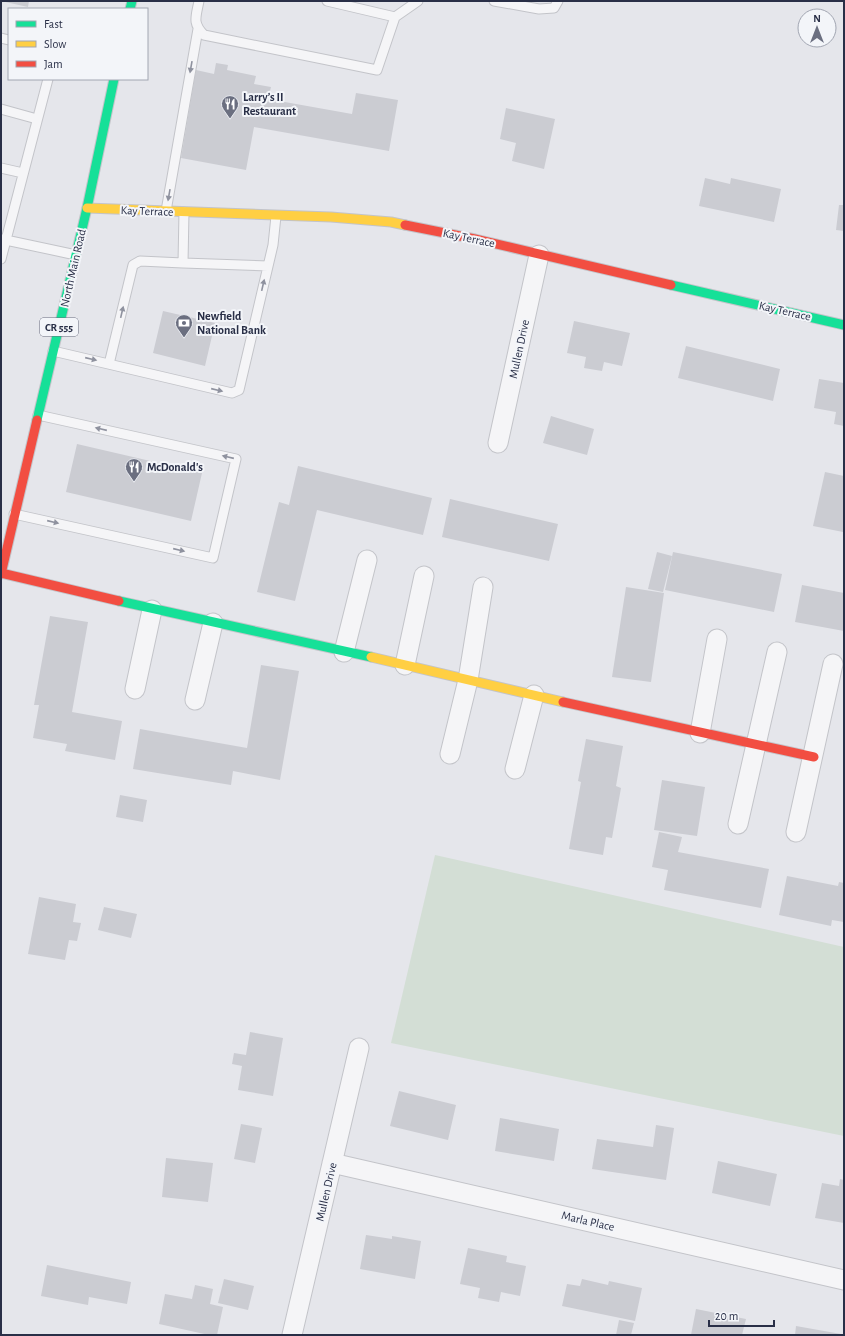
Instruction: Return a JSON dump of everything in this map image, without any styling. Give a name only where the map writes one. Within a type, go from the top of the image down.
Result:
[{"type":"street","name":"North Main Road","points":[[1,574],[87,208],[114,80]]},
{"type":"street","name":"Kay Terrace","points":[[87,208],[331,217],[391,222],[475,239],[844,325]]},
{"type":"street","name":"Mullen Drive","points":[[498,443],[540,255]]},
{"type":"street","points":[[344,652],[367,560]]},
{"type":"street","points":[[1,574],[152,610],[405,665],[700,733],[814,757]]},
{"type":"street","points":[[405,665],[424,576]]},
{"type":"street","points":[[450,754],[468,680],[483,587]]},
{"type":"street","points":[[135,689],[152,610]]},
{"type":"street","points":[[195,700],[213,623]]},
{"type":"street","points":[[700,733],[717,639]]},
{"type":"street","points":[[738,824],[777,652]]},
{"type":"street","points":[[796,832],[814,757],[833,664]]},
{"type":"street","points":[[515,769],[534,695]]},
{"type":"street","name":"Mullen Drive","points":[[292,1335],[359,1048]]},
{"type":"street","name":"Marla Place","points":[[332,1163],[844,1280]]},
{"type":"lane","points":[[199,1],[195,21],[198,29],[204,35],[377,70],[395,17],[418,1]]},
{"type":"lane","points":[[327,1],[395,17]]},
{"type":"lane","points":[[494,1],[539,9],[554,8],[558,1]]},
{"type":"lane","points":[[166,212],[198,29]]},
{"type":"lane","points":[[1,259],[3,240],[23,173],[48,80]]},
{"type":"lane","points":[[1,109],[37,119]]},
{"type":"lane","points":[[1,168],[23,173]]},
{"type":"lane","points":[[183,263],[184,212]]},
{"type":"lane","points":[[53,350],[232,393],[239,390],[268,266],[276,216]]},
{"type":"lane","points":[[3,240],[76,255]]},
{"type":"lane","points":[[109,364],[133,264],[140,261],[268,266]]},
{"type":"lane","points":[[14,514],[213,558],[236,459],[38,415]]},
{"type":"shaded area","points":[[435,855],[844,947],[844,1136],[391,1043]]},
{"type":"building","points":[[1,1],[29,1],[28,7]]},
{"type":"building","points":[[216,63],[228,65],[227,70],[256,76],[254,84],[271,87],[268,99],[352,114],[356,93],[398,100],[389,151],[254,127],[246,170],[181,158],[196,70],[214,74]]},
{"type":"building","points":[[506,108],[555,119],[544,169],[512,161],[516,143],[500,139]]},
{"type":"building","points":[[705,178],[730,184],[731,178],[781,189],[774,222],[699,206]]},
{"type":"building","points":[[839,205],[844,205],[844,231],[836,230]]},
{"type":"building","name":"Newfield National Bank","points":[[163,311],[215,323],[205,366],[153,353]]},
{"type":"building","points":[[574,321],[630,333],[622,366],[604,362],[602,371],[584,368],[586,357],[567,353]]},
{"type":"building","points":[[686,346],[780,369],[773,401],[678,378]]},
{"type":"building","points":[[819,379],[844,383],[844,426],[834,424],[836,412],[814,408]]},
{"type":"building","points":[[551,416],[594,429],[587,455],[543,443]]},
{"type":"building","name":"McDonald's","points":[[77,444],[202,473],[191,521],[66,492]]},
{"type":"building","points":[[298,466],[432,498],[423,535],[317,510],[295,601],[257,592],[279,502],[289,505]]},
{"type":"building","points":[[825,472],[844,476],[843,532],[813,526]]},
{"type":"building","points":[[450,499],[558,524],[549,561],[442,537]]},
{"type":"building","points":[[657,552],[672,556],[663,592],[648,589]]},
{"type":"building","points":[[673,552],[782,574],[774,612],[665,590]]},
{"type":"building","points":[[802,585],[844,593],[844,631],[795,622]]},
{"type":"building","points":[[626,587],[664,593],[651,682],[612,677]]},
{"type":"building","points":[[50,616],[88,622],[72,712],[122,721],[115,760],[65,751],[67,744],[33,738],[39,705],[34,705]]},
{"type":"building","points":[[261,665],[299,671],[280,780],[233,771],[231,785],[133,769],[140,729],[247,748]]},
{"type":"building","points":[[586,739],[623,746],[616,786],[621,788],[612,838],[606,837],[603,855],[569,849],[581,782],[578,781]]},
{"type":"building","points":[[662,780],[705,787],[697,836],[654,830]]},
{"type":"building","points":[[120,795],[147,800],[143,822],[116,817]]},
{"type":"building","points":[[659,832],[682,837],[678,852],[769,869],[761,908],[664,890],[668,870],[652,867]]},
{"type":"building","points":[[787,876],[838,886],[839,882],[844,883],[844,922],[832,920],[831,926],[779,915]]},
{"type":"building","points":[[39,897],[76,904],[73,922],[81,923],[77,941],[69,940],[65,960],[28,954]]},
{"type":"building","points":[[104,907],[137,914],[131,938],[98,930]]},
{"type":"building","points":[[250,1032],[283,1038],[273,1096],[238,1090],[242,1066],[232,1064],[234,1053],[246,1055]]},
{"type":"building","points":[[399,1091],[456,1105],[448,1140],[390,1126]]},
{"type":"building","points":[[500,1118],[559,1129],[554,1161],[495,1151]]},
{"type":"building","points":[[241,1124],[262,1128],[255,1163],[234,1159]]},
{"type":"building","points":[[656,1125],[674,1128],[666,1180],[592,1169],[597,1139],[653,1147]]},
{"type":"building","points":[[166,1158],[213,1163],[208,1202],[162,1197]]},
{"type":"building","points":[[718,1161],[777,1174],[770,1206],[712,1193]]},
{"type":"building","points":[[840,1179],[844,1180],[844,1223],[815,1218],[822,1183],[839,1186]]},
{"type":"building","points":[[366,1235],[392,1239],[392,1236],[421,1241],[415,1279],[360,1269]]},
{"type":"building","points":[[468,1248],[507,1256],[506,1262],[526,1266],[520,1296],[501,1292],[499,1302],[478,1298],[480,1288],[460,1284]]},
{"type":"building","points":[[47,1265],[131,1282],[127,1304],[89,1297],[88,1305],[41,1296]]},
{"type":"building","points":[[224,1279],[254,1286],[248,1310],[218,1303]]},
{"type":"building","points":[[582,1279],[608,1285],[609,1281],[642,1288],[635,1321],[562,1306],[567,1284],[580,1286]]},
{"type":"building","points":[[195,1285],[213,1289],[210,1304],[223,1307],[217,1335],[209,1335],[159,1324],[165,1294],[192,1299]]},
{"type":"building","points":[[696,1309],[746,1319],[742,1335],[691,1335]]},
{"type":"building","points":[[619,1320],[634,1323],[631,1335],[616,1335]]},
{"type":"building","points":[[796,1326],[841,1334],[841,1335],[795,1335]]},
{"type":"traffic: fast","points":[[130,8],[132,1]]},
{"type":"traffic: fast","points":[[37,420],[87,208],[114,80]]},
{"type":"traffic: fast","points":[[671,285],[844,325]]},
{"type":"traffic: fast","points":[[119,601],[371,657]]},
{"type":"traffic: slow","points":[[87,208],[331,217],[391,222],[405,225]]},
{"type":"traffic: slow","points":[[371,657],[563,702]]},
{"type":"traffic: jam","points":[[405,225],[475,239],[671,285]]},
{"type":"traffic: jam","points":[[1,574],[37,420]]},
{"type":"traffic: jam","points":[[1,573],[119,601]]},
{"type":"traffic: jam","points":[[563,702],[814,757]]},
{"type":"place","name":"Larry’s II Restaurant","points":[[230,119]]},
{"type":"place","name":"Newfield National Bank","points":[[184,338]]},
{"type":"place","name":"McDonald's","points":[[134,482]]}]
